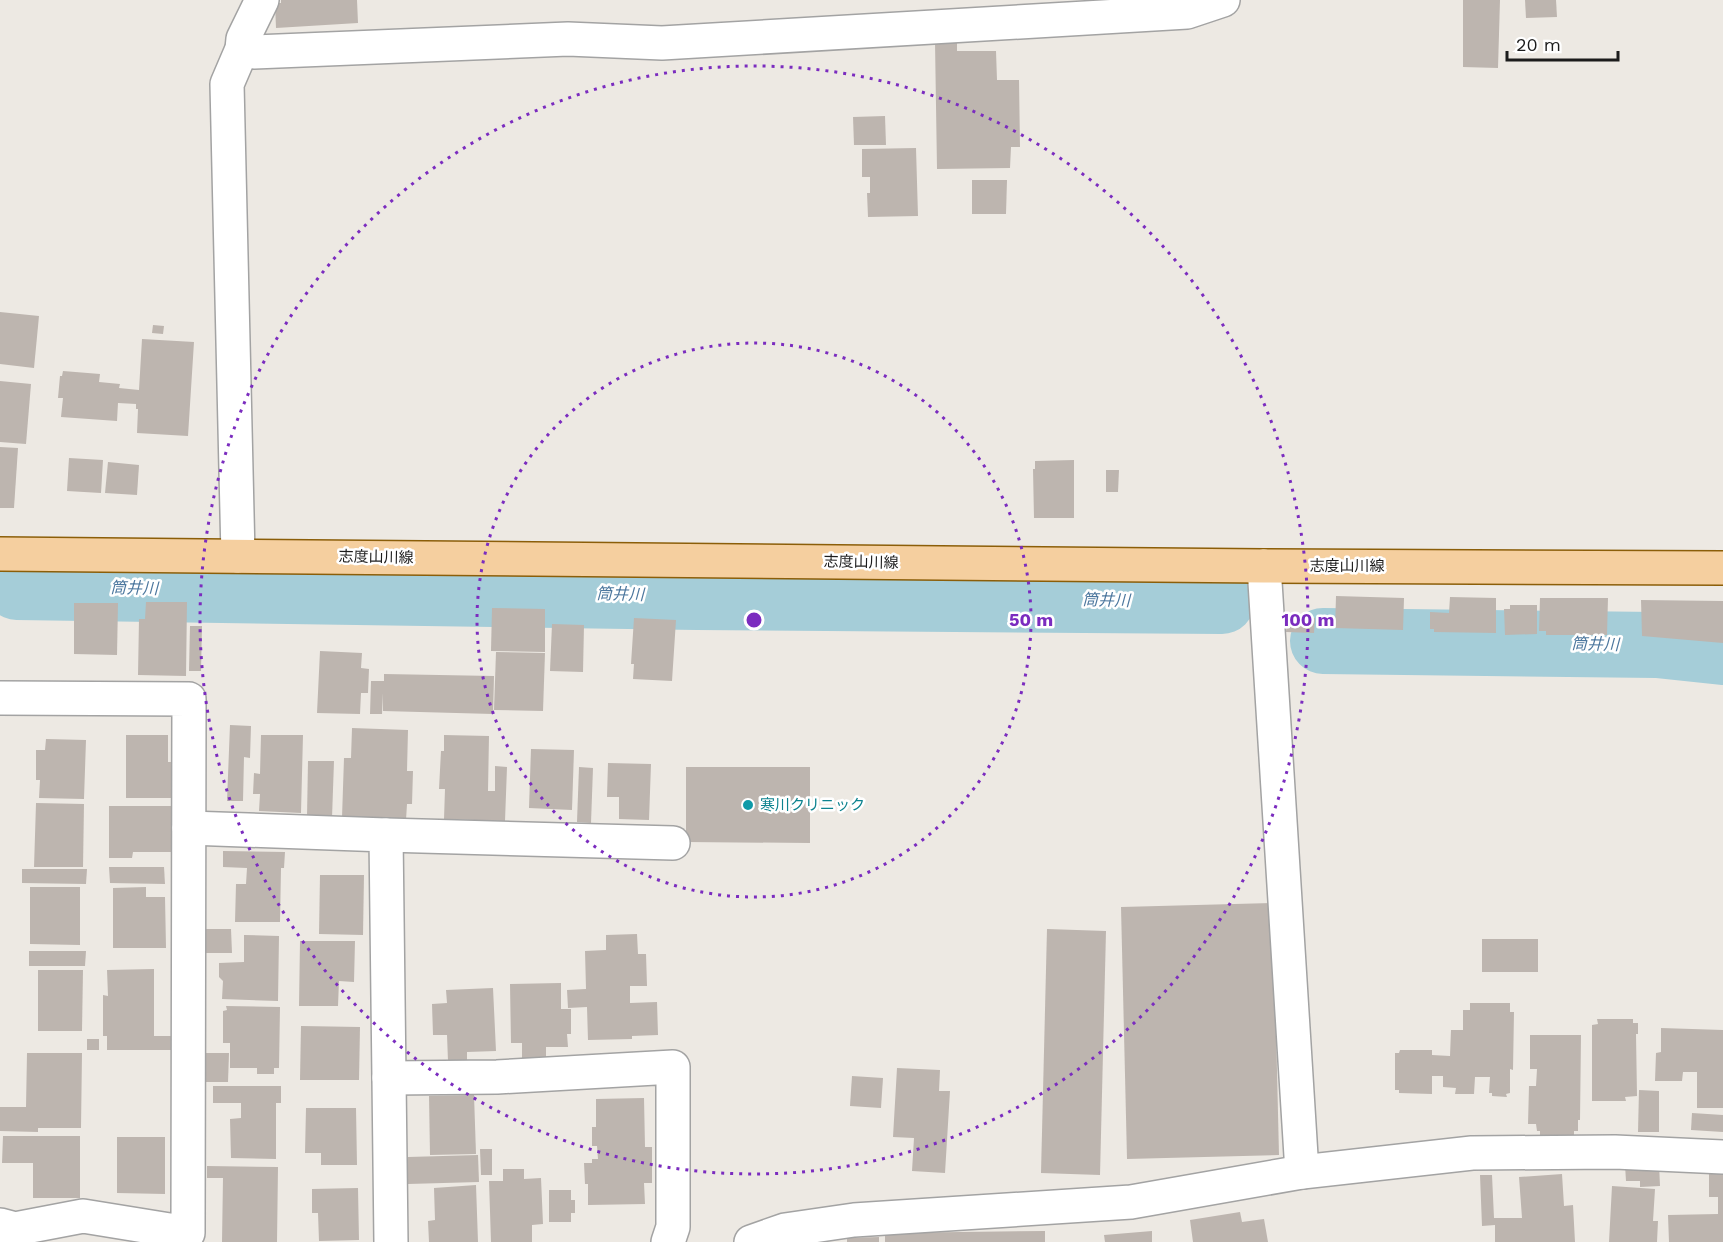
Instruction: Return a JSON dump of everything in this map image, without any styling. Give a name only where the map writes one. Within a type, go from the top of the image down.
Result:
[{"type":"main road","name":"志度山川線","points":[[0,554],[1264,568],[1723,568]]},
{"type":"street","points":[[238,556],[227,84],[242,49],[243,39],[262,0]]},
{"type":"street","points":[[242,49],[254,52],[568,39],[662,43],[1187,12],[1223,0]]},
{"type":"street","points":[[1264,568],[1287,904],[1302,1172]]},
{"type":"street","points":[[0,698],[189,699],[188,1233],[83,1216],[15,1228],[0,1225]]},
{"type":"street","points":[[189,828],[673,843]]},
{"type":"street","points":[[386,835],[391,1242]]},
{"type":"street","points":[[389,1077],[497,1077],[673,1067],[673,1227],[668,1242]]},
{"type":"street","points":[[751,1242],[785,1230],[854,1220],[1131,1202],[1302,1172],[1472,1153],[1615,1152],[1723,1156]]},
{"type":"building","points":[[281,0],[357,0],[358,23],[276,28],[275,3],[281,3]]},
{"type":"building","points":[[1463,0],[1500,0],[1498,68],[1463,67]]},
{"type":"building","points":[[1525,0],[1556,0],[1557,17],[1526,18]]},
{"type":"building","points":[[935,42],[957,42],[957,51],[996,51],[997,80],[1019,80],[1020,147],[1011,147],[1010,168],[937,169]]},
{"type":"building","points":[[885,116],[886,145],[854,145],[853,117]]},
{"type":"building","points":[[916,148],[918,216],[868,217],[867,193],[870,193],[870,177],[862,177],[862,149]]},
{"type":"building","points":[[972,180],[1007,180],[1006,214],[972,214]]},
{"type":"building","points":[[0,312],[39,316],[34,368],[0,364]]},
{"type":"building","points":[[153,325],[164,326],[163,334],[152,333]]},
{"type":"building","points":[[142,339],[194,342],[188,436],[137,433],[138,409],[136,409],[136,404],[118,403],[117,421],[61,417],[63,398],[58,398],[60,376],[63,371],[100,374],[99,382],[120,384],[119,388],[139,390]]},
{"type":"building","points":[[0,381],[31,384],[26,444],[0,442]]},
{"type":"building","points":[[0,447],[18,448],[14,508],[0,508]]},
{"type":"building","points":[[69,458],[103,460],[101,493],[67,491]]},
{"type":"building","points":[[1074,460],[1074,518],[1034,518],[1033,469],[1035,469],[1035,461]]},
{"type":"building","points":[[108,462],[139,465],[137,495],[105,493]]},
{"type":"building","points":[[1106,470],[1119,470],[1118,492],[1106,492]]},
{"type":"building","points":[[1336,596],[1404,598],[1403,630],[1335,628]]},
{"type":"building","points":[[1450,597],[1496,598],[1496,633],[1434,632],[1434,629],[1430,629],[1430,612],[1449,613]]},
{"type":"building","points":[[1540,598],[1608,598],[1607,635],[1546,635],[1546,631],[1539,631]]},
{"type":"building","points":[[1641,600],[1723,601],[1723,643],[1642,636]]},
{"type":"building","points":[[146,602],[187,602],[186,676],[138,675],[139,619],[145,619]]},
{"type":"building","points":[[74,603],[118,603],[117,655],[74,654]]},
{"type":"building","points":[[1510,605],[1537,605],[1537,634],[1505,635],[1504,609],[1510,609]]},
{"type":"building","points":[[492,608],[545,609],[545,652],[491,651]]},
{"type":"building","points":[[1287,616],[1315,618],[1314,633],[1286,632]]},
{"type":"building","points":[[634,618],[676,620],[672,681],[633,679],[634,664],[631,664]]},
{"type":"building","points":[[552,624],[584,625],[583,672],[550,671]]},
{"type":"building","points":[[190,626],[202,626],[201,671],[189,671]]},
{"type":"building","points":[[320,651],[362,653],[361,668],[369,669],[368,693],[361,693],[360,714],[317,713]]},
{"type":"building","points":[[496,652],[545,653],[543,711],[494,710]]},
{"type":"building","points":[[384,674],[494,676],[493,714],[383,711],[383,693],[382,714],[370,714],[371,681],[384,681]]},
{"type":"building","points":[[230,725],[251,726],[250,758],[244,757],[243,801],[227,801]]},
{"type":"building","points":[[352,728],[408,730],[407,771],[413,771],[412,804],[407,804],[406,820],[342,818],[344,758],[351,758]]},
{"type":"building","points":[[126,735],[168,735],[168,762],[172,762],[171,798],[126,798]]},
{"type":"building","points":[[261,735],[303,735],[301,813],[259,811],[260,794],[253,794],[254,773],[260,774]]},
{"type":"building","points":[[444,735],[489,736],[488,791],[495,791],[495,766],[507,767],[505,821],[444,819],[445,789],[439,789]]},
{"type":"building","points":[[46,739],[86,740],[84,799],[39,798],[40,780],[36,780],[36,750],[45,750]]},
{"type":"building","points":[[531,749],[574,750],[572,810],[529,808]]},
{"type":"building","points":[[308,761],[334,761],[332,818],[307,817]]},
{"type":"building","points":[[608,763],[651,764],[649,820],[619,819],[619,797],[607,797]]},
{"type":"building","points":[[579,767],[593,768],[591,823],[577,822]]},
{"type":"building","name":"寒川クリニック","points":[[686,767],[810,767],[810,843],[686,842]]},
{"type":"building","points":[[36,803],[84,804],[83,867],[34,867]]},
{"type":"building","points":[[109,806],[172,806],[172,852],[133,852],[132,858],[109,858]]},
{"type":"building","points":[[223,851],[285,852],[284,868],[281,868],[280,922],[235,922],[236,884],[246,884],[247,868],[223,867]]},
{"type":"building","points":[[109,867],[164,867],[165,884],[110,883]]},
{"type":"building","points":[[22,869],[87,869],[86,884],[22,883]]},
{"type":"building","points":[[320,875],[364,875],[363,935],[319,934]]},
{"type":"building","points":[[30,887],[80,887],[80,945],[30,944]]},
{"type":"building","points":[[146,887],[146,897],[165,897],[166,948],[113,948],[113,888]]},
{"type":"building","points":[[1273,903],[1279,1155],[1127,1159],[1121,907]]},
{"type":"building","points":[[203,929],[231,929],[232,953],[204,953]]},
{"type":"building","points":[[1047,929],[1106,931],[1100,1175],[1041,1173]]},
{"type":"building","points":[[637,934],[638,954],[646,954],[647,986],[630,986],[630,1003],[657,1002],[658,1035],[632,1036],[632,1039],[588,1040],[587,1007],[568,1008],[567,990],[586,989],[585,951],[606,950],[606,935]]},
{"type":"building","points":[[244,935],[279,936],[278,1001],[222,999],[223,981],[219,977],[219,963],[244,962]]},
{"type":"building","points":[[1482,939],[1538,939],[1538,972],[1482,972]]},
{"type":"building","points":[[300,941],[355,941],[354,982],[339,981],[338,1006],[299,1006]]},
{"type":"building","points":[[29,951],[86,951],[85,966],[29,966]]},
{"type":"building","points":[[154,969],[154,1036],[171,1036],[171,1050],[107,1050],[107,1036],[103,1036],[103,995],[108,996],[107,970]]},
{"type":"building","points":[[38,970],[83,970],[82,1031],[38,1031]]},
{"type":"building","points":[[561,983],[561,1009],[571,1009],[571,1034],[567,1034],[568,1047],[546,1047],[546,1065],[522,1065],[522,1043],[511,1043],[510,984]]},
{"type":"building","points":[[493,988],[496,1051],[467,1052],[467,1060],[448,1061],[447,1035],[433,1035],[432,1004],[447,1003],[446,990]]},
{"type":"building","points":[[1470,1003],[1510,1003],[1510,1012],[1514,1012],[1513,1070],[1510,1069],[1510,1093],[1506,1094],[1507,1097],[1492,1096],[1492,1093],[1489,1093],[1490,1077],[1475,1077],[1474,1094],[1455,1094],[1456,1088],[1443,1087],[1443,1076],[1432,1076],[1432,1094],[1399,1093],[1399,1090],[1395,1090],[1395,1053],[1399,1053],[1400,1050],[1432,1050],[1432,1055],[1450,1056],[1451,1030],[1463,1030],[1463,1010],[1470,1010]]},
{"type":"building","points":[[226,1006],[280,1007],[279,1068],[274,1068],[274,1074],[257,1074],[257,1068],[230,1068],[230,1043],[223,1043],[223,1011],[227,1010]]},
{"type":"building","points":[[1597,1019],[1633,1019],[1633,1023],[1638,1023],[1638,1034],[1636,1034],[1637,1096],[1625,1097],[1626,1101],[1592,1101],[1592,1025],[1598,1024]]},
{"type":"building","points":[[301,1026],[360,1027],[359,1080],[300,1080]]},
{"type":"building","points":[[1661,1028],[1723,1030],[1723,1108],[1697,1108],[1697,1072],[1683,1072],[1682,1081],[1655,1081],[1656,1053],[1661,1052]]},
{"type":"building","points":[[1530,1035],[1581,1035],[1580,1120],[1578,1120],[1578,1131],[1574,1131],[1574,1138],[1540,1138],[1540,1131],[1537,1131],[1536,1124],[1528,1124],[1529,1086],[1536,1086],[1537,1069],[1530,1069]]},
{"type":"building","points":[[87,1039],[99,1039],[99,1050],[87,1050]]},
{"type":"building","points":[[27,1053],[82,1053],[81,1128],[38,1128],[38,1132],[0,1131],[0,1107],[26,1107]]},
{"type":"building","points":[[202,1053],[229,1053],[228,1082],[202,1082]]},
{"type":"building","points":[[897,1068],[940,1070],[939,1091],[950,1091],[945,1173],[912,1171],[914,1138],[893,1137]]},
{"type":"building","points":[[852,1076],[883,1078],[881,1108],[850,1106]]},
{"type":"building","points":[[213,1086],[281,1086],[281,1103],[276,1103],[276,1159],[231,1158],[230,1119],[241,1118],[241,1103],[213,1103]]},
{"type":"building","points":[[1639,1090],[1659,1091],[1659,1132],[1638,1132]]},
{"type":"building","points":[[474,1095],[476,1154],[430,1155],[429,1096]]},
{"type":"building","points":[[644,1098],[645,1147],[652,1147],[652,1183],[644,1183],[645,1204],[588,1205],[588,1184],[585,1184],[584,1163],[592,1163],[592,1159],[598,1159],[597,1146],[592,1146],[592,1127],[596,1127],[596,1099]]},
{"type":"building","points":[[306,1108],[356,1108],[357,1165],[321,1165],[321,1153],[305,1153]]},
{"type":"building","points":[[1692,1113],[1723,1115],[1723,1132],[1691,1130]]},
{"type":"building","points":[[3,1136],[80,1136],[80,1198],[33,1198],[33,1163],[2,1163]]},
{"type":"building","points":[[117,1137],[165,1137],[165,1194],[117,1193]]},
{"type":"building","points":[[480,1149],[492,1149],[492,1175],[481,1175]]},
{"type":"building","points":[[478,1155],[479,1182],[408,1184],[408,1157]]},
{"type":"building","points":[[1659,1164],[1660,1186],[1640,1187],[1640,1181],[1626,1181],[1625,1165]]},
{"type":"building","points":[[207,1166],[278,1167],[277,1242],[222,1242],[223,1178],[207,1178]]},
{"type":"building","points":[[503,1169],[524,1169],[524,1179],[541,1178],[543,1224],[532,1225],[532,1242],[491,1242],[489,1181],[503,1181]]},
{"type":"building","points":[[1709,1172],[1723,1172],[1723,1242],[1669,1242],[1668,1215],[1718,1214],[1718,1197],[1709,1197]]},
{"type":"building","points":[[1562,1174],[1564,1206],[1573,1205],[1575,1242],[1495,1242],[1495,1225],[1482,1226],[1480,1175],[1492,1175],[1494,1218],[1522,1218],[1519,1177]]},
{"type":"building","points":[[476,1185],[478,1242],[429,1242],[428,1221],[435,1220],[434,1188]]},
{"type":"building","points":[[1612,1186],[1655,1189],[1653,1221],[1658,1221],[1657,1242],[1609,1242]]},
{"type":"building","points":[[358,1188],[359,1240],[319,1241],[318,1213],[312,1213],[312,1189]]},
{"type":"building","points":[[549,1190],[571,1190],[571,1200],[575,1200],[575,1213],[571,1213],[571,1222],[549,1222]]},
{"type":"building","points":[[1240,1212],[1242,1222],[1264,1219],[1268,1242],[1193,1242],[1190,1220]]},
{"type":"building","points":[[1045,1231],[1045,1242],[885,1242],[885,1233]]},
{"type":"building","points":[[1152,1231],[1152,1242],[1105,1242],[1104,1235]]},
{"type":"building","points":[[879,1237],[879,1242],[847,1242],[847,1238]]},
{"type":"waterway","name":"筒井川","points":[[17,587],[697,597],[1222,601]]},
{"type":"waterway","name":"筒井川","points":[[1323,641],[1657,645],[1723,652]]},
{"type":"place","name":"寒川クリニック","points":[[748,805]]}]
